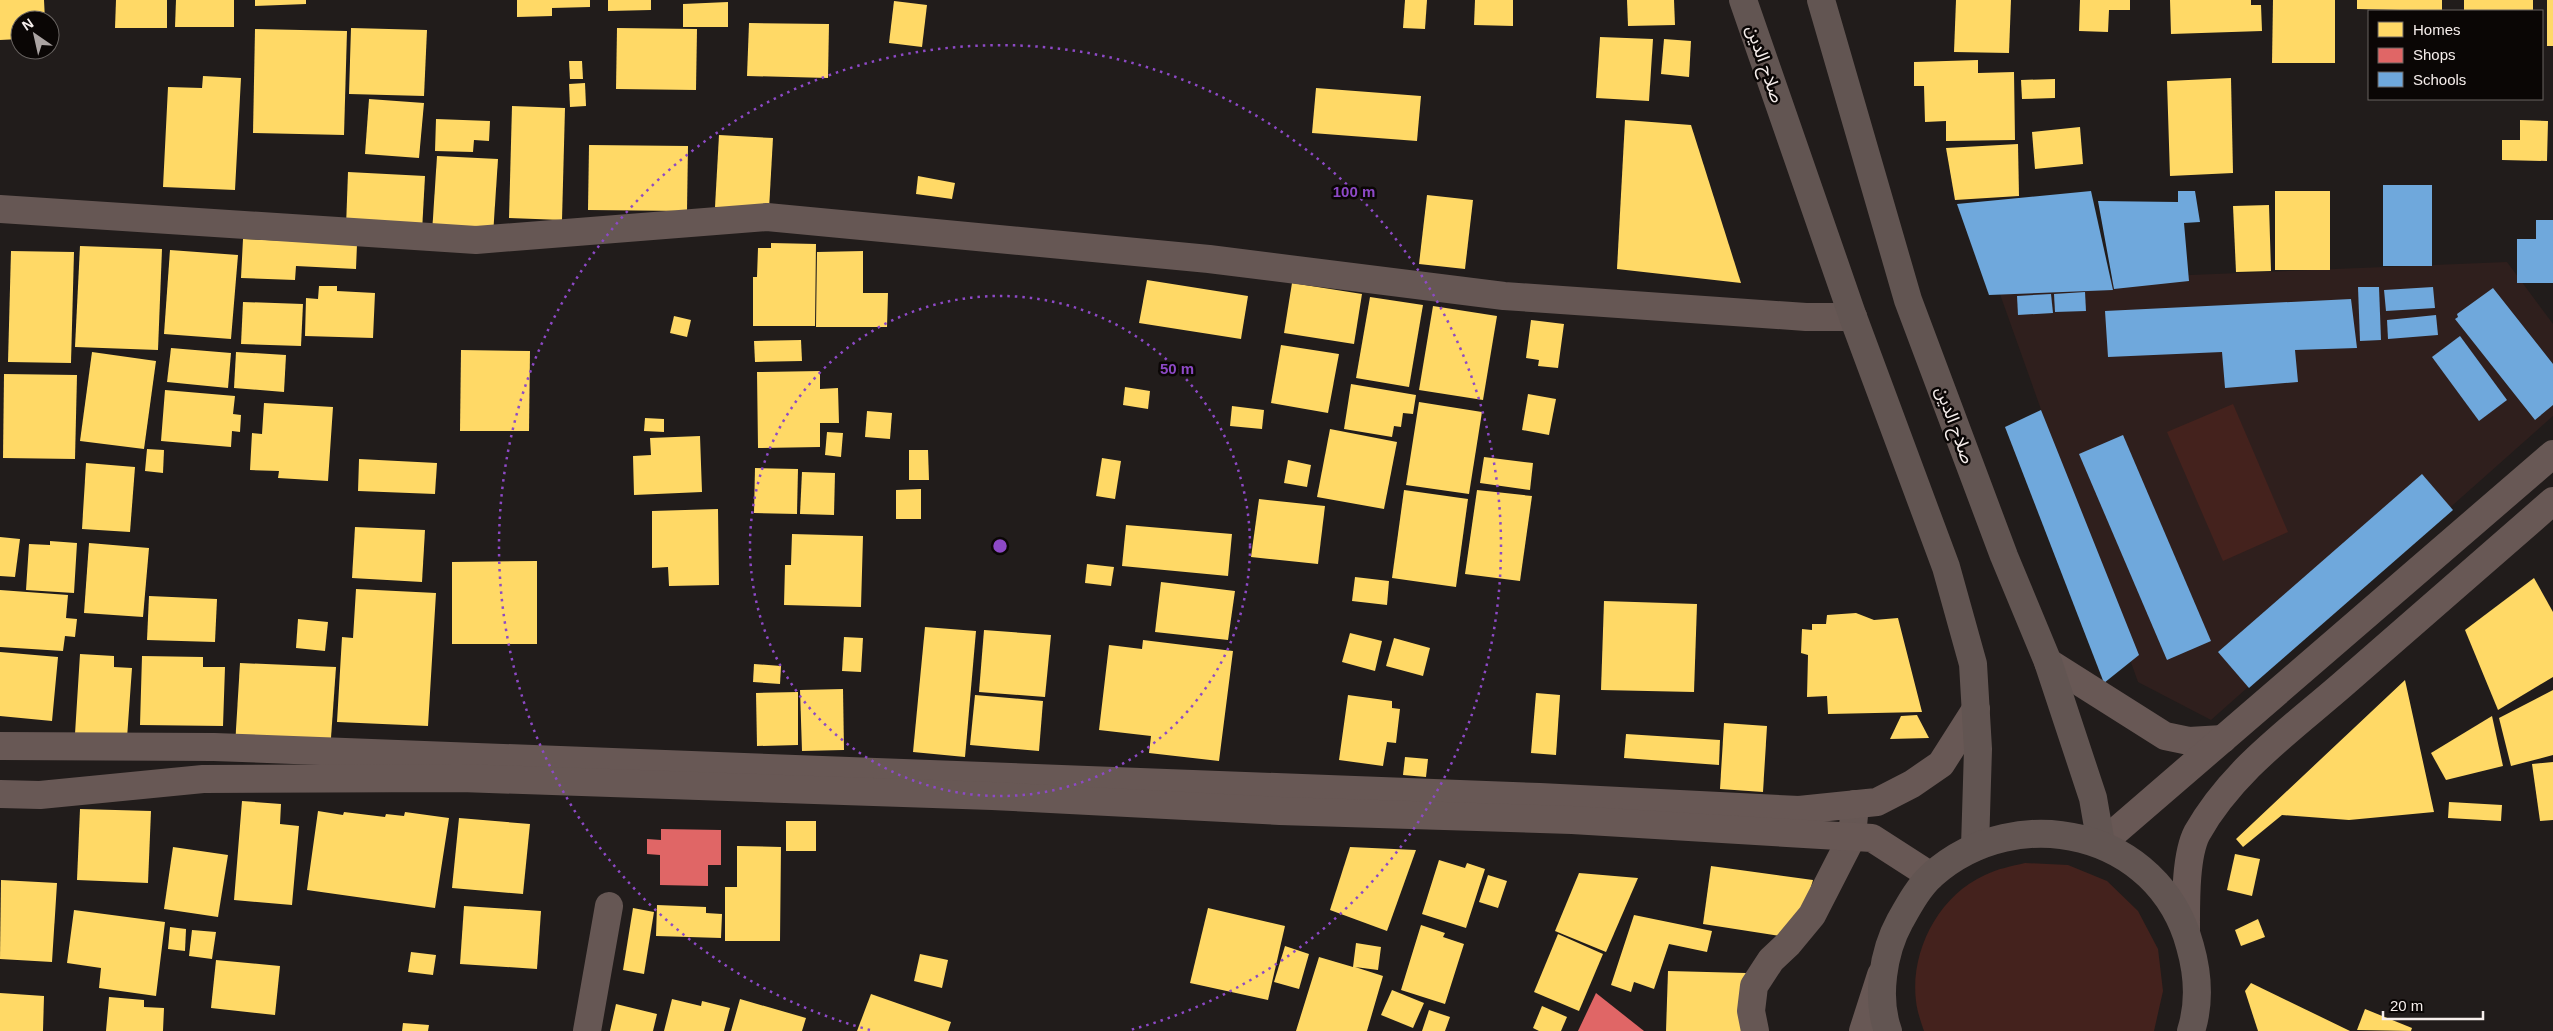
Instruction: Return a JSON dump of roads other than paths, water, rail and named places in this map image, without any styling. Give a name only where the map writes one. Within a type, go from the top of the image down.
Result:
[{"type":"highway","name":"صلاح الدين","points":[[1743,0],[1853,317],[1946,567],[1973,664],[1978,749],[1975,847]]},
{"type":"highway","name":"صلاح الدين","points":[[1821,0],[1908,300],[2004,556],[2048,662],[2093,798],[2101,844]]},
{"type":"highway","points":[[1888,1031],[1885,1023],[1882,979],[1892,936],[1913,896],[1931,876],[1951,860],[1975,847],[2006,836],[2038,833],[2070,835],[2101,844],[2130,860],[2162,889],[2186,930],[2197,969],[2196,1013],[2191,1031]]},
{"type":"main road","points":[[2101,844],[2553,454]]},
{"type":"main road","points":[[2186,930],[2186,884],[2196,835],[2227,788],[2267,748],[2553,501]]},
{"type":"main road","points":[[2048,662],[2165,736],[2189,741],[2223,739]]},
{"type":"main road","points":[[0,746],[254,749],[1540,797],[1799,810],[1877,802],[1912,784],[1941,764],[1976,709]]},
{"type":"main road","points":[[0,794],[40,794],[203,779],[461,778],[992,796],[1280,811],[1572,820],[1872,838],[1931,876]]},
{"type":"main road","points":[[1863,1031],[1887,959]]},
{"type":"lane","points":[[0,209],[476,240],[767,217],[1209,259],[1504,296],[1806,317],[1853,317]]},
{"type":"lane","points":[[1755,1031],[1752,1011],[1754,986],[1771,960],[1788,944],[1812,915],[1852,837],[1855,804]]},
{"type":"lane","points":[[587,1031],[609,906]]}]
